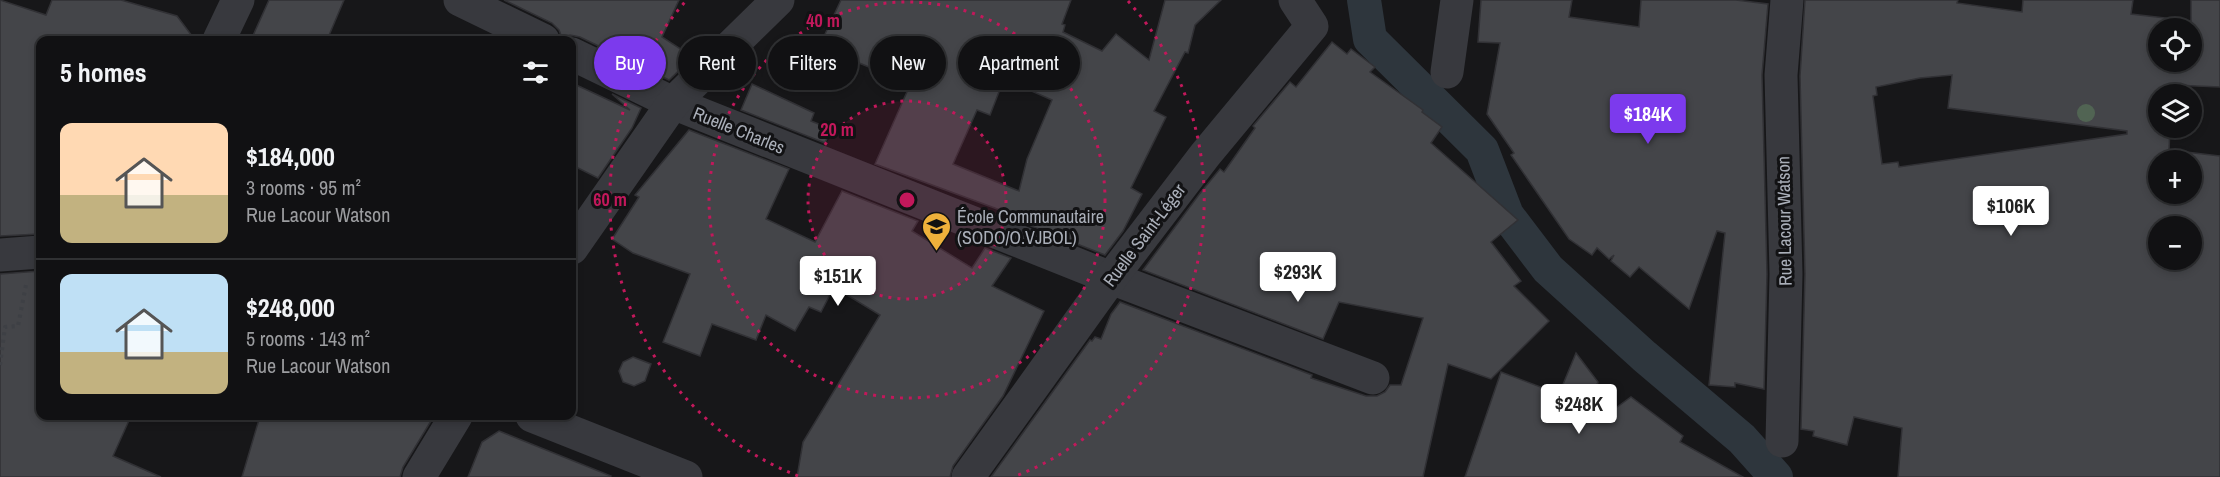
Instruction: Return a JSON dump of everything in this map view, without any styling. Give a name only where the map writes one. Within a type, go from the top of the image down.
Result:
[{"type":"street","points":[[221,36],[238,0]]},
{"type":"street","points":[[460,0],[535,36]]},
{"type":"street","points":[[576,242],[673,103],[778,0]]},
{"type":"street","name":"Ruelle Saint-Léger","points":[[968,477],[1111,278],[1205,156],[1312,26],[1295,0]]},
{"type":"street","points":[[1447,72],[1457,0]]},
{"type":"street","name":"Rue Lacour Watson","points":[[1782,441],[1786,274],[1781,75],[1787,0]]},
{"type":"street","name":"Ruelle Charles","points":[[576,56],[673,103],[1111,278],[1373,378]]},
{"type":"street","points":[[0,255],[36,253]]},
{"type":"street","points":[[419,477],[454,420]]},
{"type":"street","points":[[542,420],[686,477]]},
{"type":"path","points":[[0,365],[5,327],[18,326],[36,253]]},
{"type":"building","points":[[0,0],[46,15],[52,0],[121,0],[177,16],[192,36],[36,36],[36,234],[0,236]]},
{"type":"building","points":[[269,0],[344,0],[329,36],[253,36]]},
{"type":"building","points":[[504,0],[679,0],[662,36],[594,36],[594,44],[576,36],[561,36],[552,23]]},
{"type":"building","points":[[841,0],[1071,0],[1062,24],[1065,25],[1063,32],[1071,36],[958,36],[958,90],[1000,90],[990,115],[977,110],[953,164],[1019,191],[1027,159],[1052,100],[1029,90],[1080,90],[1080,40],[1102,51],[1116,34],[1149,60],[1165,0],[1221,0],[1195,25],[1188,53],[1185,52],[1154,111],[1166,117],[1131,188],[1142,194],[1123,231],[1105,255],[1006,216],[1008,213],[875,164],[908,90],[946,90],[946,36],[870,36],[870,67],[858,63],[858,36],[824,36]]},
{"type":"building","points":[[1481,0],[1572,0],[1569,17],[1639,27],[1641,0],[1736,0],[1768,4],[1762,75],[1767,274],[1764,389],[1735,383],[1735,387],[1709,385],[1725,233],[1717,231],[1689,309],[1639,267],[1630,277],[1611,261],[1614,255],[1609,259],[1597,248],[1592,255],[1569,239],[1511,155],[1514,153],[1487,114],[1500,43],[1478,42]]},
{"type":"building","points":[[1805,0],[1958,0],[1957,3],[2022,12],[2023,0],[2133,0],[2131,14],[2165,18],[2148,18],[2148,72],[2202,72],[2202,18],[2191,18],[2191,0],[2220,0],[2220,87],[2202,86],[2202,84],[2148,84],[2148,138],[2170,138],[2169,150],[2148,150],[2148,204],[2202,204],[2202,154],[2220,156],[2220,477],[1898,477],[1902,428],[1854,417],[1847,445],[1813,436],[1814,431],[1801,429],[1805,274],[1800,76]],"holes":[[[1952,75],[1948,108],[2127,131],[2127,134],[1899,167],[1898,162],[1882,164],[1873,96],[1877,95],[1876,87],[1920,78]]]},
{"type":"building","points":[[666,40],[678,47],[678,71],[669,80],[666,79]]},
{"type":"building","points":[[1332,42],[1347,54],[1351,49],[1375,67],[1370,72],[1423,110],[1422,112],[1442,127],[1431,143],[1518,220],[1491,242],[1521,281],[1514,286],[1549,321],[1491,379],[1448,364],[1423,477],[991,477],[1090,340],[1092,341],[1095,337],[1101,339],[1111,314],[1120,302],[1312,375],[1311,378],[1366,396],[1377,396],[1385,392],[1390,385],[1401,385],[1423,318],[1339,302],[1323,339],[1143,270],[1220,169],[1224,172],[1255,128],[1253,126],[1290,82],[1296,87]]},
{"type":"building","points":[[576,85],[630,110],[612,94],[641,108],[632,128],[598,178],[576,167]]},
{"type":"building","points":[[756,86],[814,113],[811,121],[831,129],[825,143],[741,110],[749,90],[756,90]]},
{"type":"building","points":[[689,130],[789,169],[766,219],[815,242],[842,191],[918,221],[912,231],[972,268],[985,248],[1011,258],[992,286],[1044,311],[1003,396],[953,466],[950,477],[797,477],[803,442],[880,315],[834,287],[821,312],[809,307],[795,331],[766,315],[756,340],[712,324],[700,356],[663,342],[690,274],[633,253],[612,239],[639,197],[635,195]]},
{"type":"building","points":[[36,271],[36,420],[129,420],[113,456],[161,477],[0,477],[0,274]]},
{"type":"building","points":[[1576,353],[1598,382],[1597,384],[1617,407],[1631,397],[1683,436],[1680,442],[1743,477],[1465,477],[1501,372],[1559,394]]},
{"type":"building","points":[[633,357],[651,364],[645,381],[634,386],[623,382],[619,371],[623,362]]},
{"type":"building","points":[[259,420],[432,420],[403,467],[400,477],[242,477]]},
{"type":"building","points":[[499,431],[611,476],[468,477],[482,442]]},
{"type":"waterway","points":[[1364,0],[1370,39],[1482,150],[1507,215],[1548,269],[1644,356],[1742,439],[1776,477]]},
{"type":"place","name":"École Communautaire (SODO/O.VJBOL)","points":[[936,252]]}]
